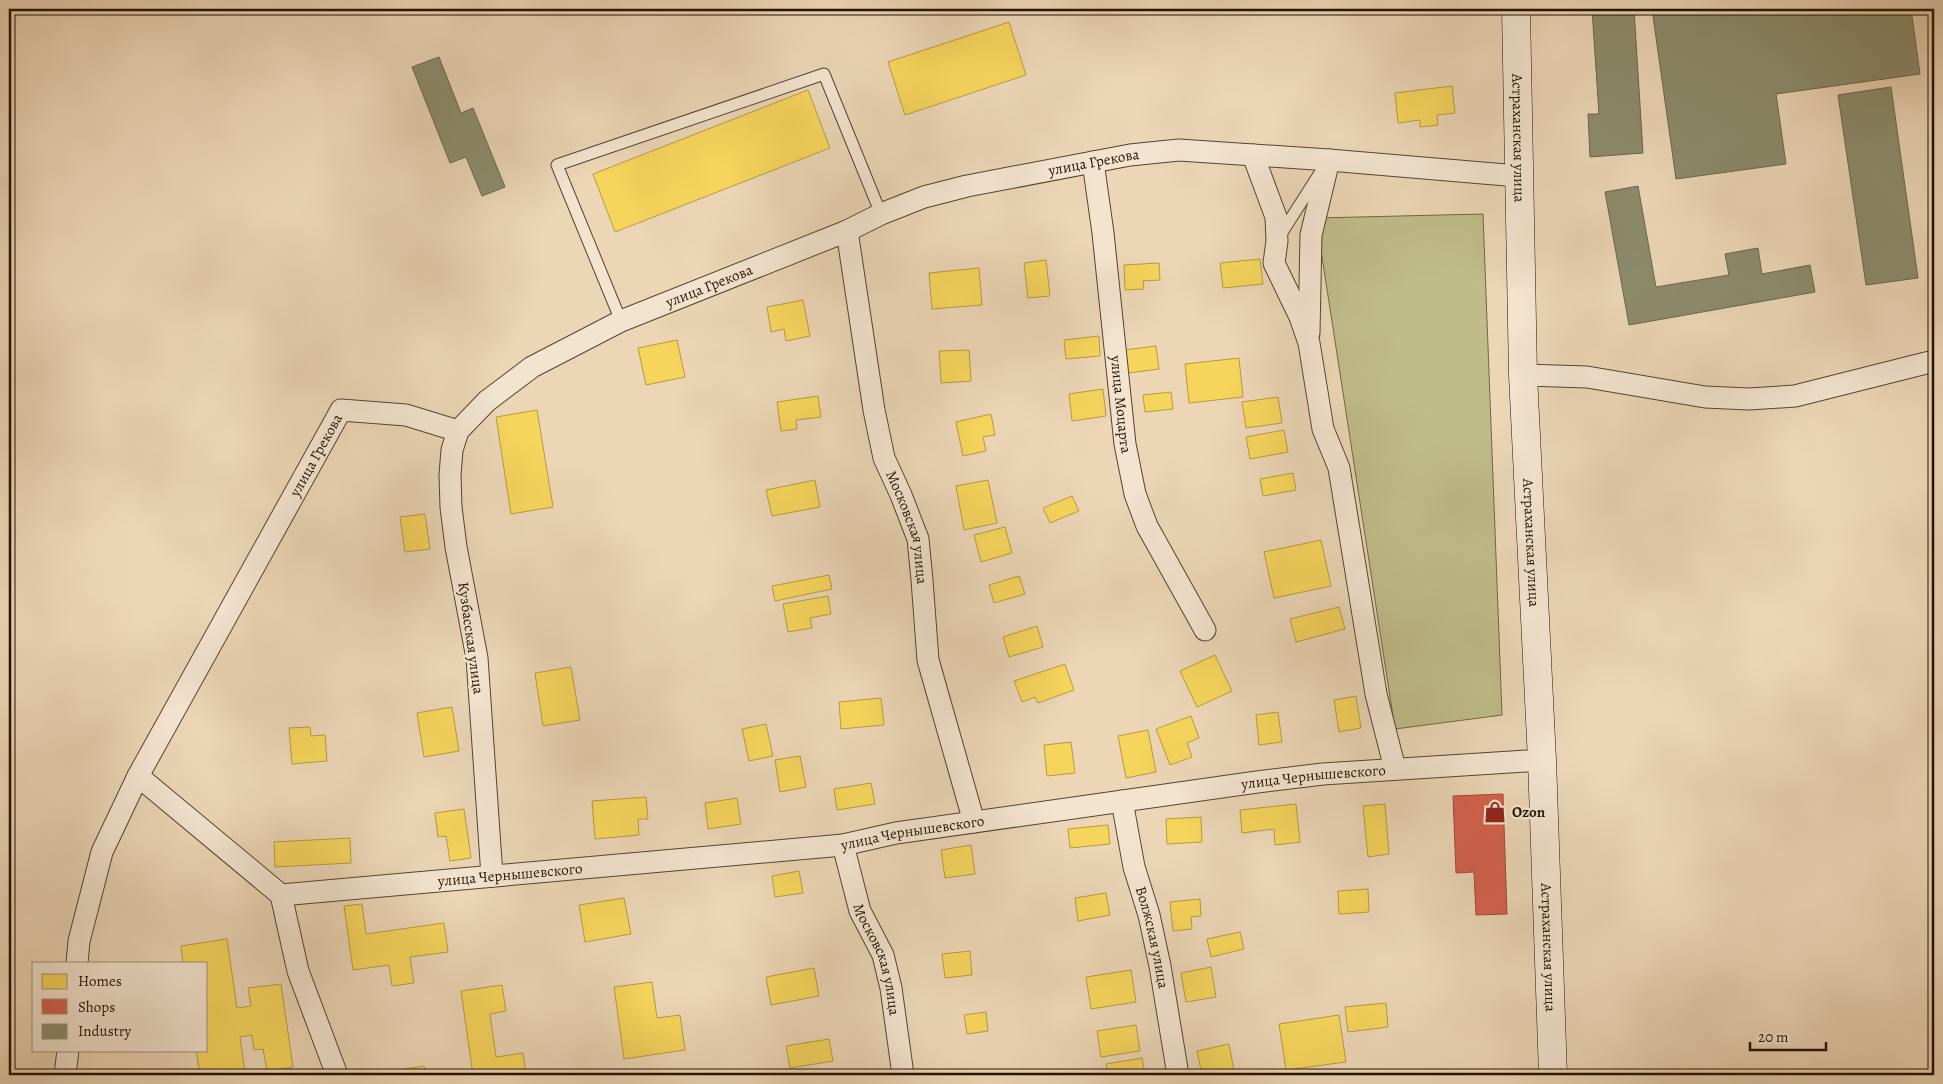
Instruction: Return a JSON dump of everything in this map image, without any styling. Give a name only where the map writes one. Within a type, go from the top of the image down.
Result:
[{"type":"main road","name":"Астраханская улица","points":[[1516,9],[1523,375],[1542,760],[1552,1075]]},
{"type":"street","name":"улица Грекова","points":[[138,776],[341,410],[406,415],[458,430],[487,401],[532,368],[621,321],[846,231],[881,214],[924,197],[967,186],[1130,155],[1180,150],[1518,176]]},
{"type":"street","points":[[1253,155],[1276,217],[1277,241],[1274,263],[1300,317],[1309,343],[1323,429],[1339,468],[1376,694],[1395,769]]},
{"type":"street","points":[[1309,343],[1311,235],[1329,160]]},
{"type":"street","name":"улица Моцарта","points":[[1093,162],[1103,232],[1125,444],[1135,494],[1147,526],[1205,630]]},
{"type":"street","name":"Московская улица","points":[[846,231],[874,410],[884,458],[918,538],[928,660],[974,822]]},
{"type":"street","points":[[1523,375],[1587,377],[1705,397],[1749,399],[1795,396],[1934,361]]},
{"type":"street","name":"Кузбасская улица","points":[[458,430],[452,450],[450,475],[451,507],[456,547],[477,658],[492,876]]},
{"type":"street","name":"улица Чернышевского","points":[[281,895],[844,845],[896,833],[1257,782],[1395,769],[1542,760]]},
{"type":"street","points":[[78,962],[79,942],[102,852],[138,776],[281,895],[298,970],[337,1075]]},
{"type":"street","name":"Волжская улица","points":[[1122,801],[1134,867],[1149,916],[1160,966],[1178,1075]]},
{"type":"street","name":"Московская улица","points":[[844,845],[860,911],[883,955],[891,988],[903,1075]]},
{"type":"street","points":[[65,1075],[68,1052]]},
{"type":"lane","points":[[621,321],[557,165],[824,74],[881,214]]},
{"type":"lane","points":[[1277,241],[1329,160]]},
{"type":"shaded area","points":[[1483,214],[1502,715],[1395,729],[1316,218]]},
{"type":"building: Homes","points":[[1009,22],[1026,75],[905,115],[888,62]]},
{"type":"building: Homes","points":[[1452,86],[1455,113],[1437,115],[1438,125],[1420,127],[1420,120],[1398,123],[1395,93]]},
{"type":"building: Homes","points":[[808,90],[830,148],[615,232],[593,174]]},
{"type":"building: Homes","points":[[1260,259],[1263,284],[1223,288],[1220,263]]},
{"type":"building: Homes","points":[[1046,260],[1050,296],[1028,298],[1024,263]]},
{"type":"building: Homes","points":[[1159,263],[1160,280],[1143,281],[1144,289],[1125,290],[1124,265]]},
{"type":"building: Homes","points":[[979,268],[982,305],[932,309],[929,273]]},
{"type":"building: Homes","points":[[803,300],[810,336],[786,341],[784,329],[771,332],[767,307]]},
{"type":"building: Homes","points":[[1099,336],[1100,356],[1066,359],[1064,340]]},
{"type":"building: Homes","points":[[677,340],[685,377],[646,385],[638,348]]},
{"type":"building: Homes","points":[[1156,346],[1159,369],[1128,373],[1125,350]]},
{"type":"building: Homes","points":[[969,350],[971,381],[941,383],[939,351]]},
{"type":"building: Homes","points":[[1239,358],[1243,397],[1189,403],[1185,364]]},
{"type":"building: Homes","points":[[1103,389],[1106,416],[1072,421],[1069,394]]},
{"type":"building: Homes","points":[[1171,392],[1173,409],[1145,412],[1143,395]]},
{"type":"building: Homes","points":[[818,396],[821,417],[796,420],[797,429],[781,431],[777,402]]},
{"type":"building: Homes","points":[[1278,397],[1282,423],[1246,428],[1242,402]]},
{"type":"building: Homes","points":[[537,410],[553,507],[511,514],[496,417]]},
{"type":"building: Homes","points":[[991,414],[995,435],[983,437],[986,451],[963,456],[956,422]]},
{"type":"building: Homes","points":[[1284,430],[1288,452],[1250,459],[1246,437]]},
{"type":"building: Homes","points":[[1293,473],[1296,490],[1263,496],[1260,479]]},
{"type":"building: Homes","points":[[815,480],[820,507],[772,516],[766,490]]},
{"type":"building: Homes","points":[[988,480],[997,523],[964,530],[956,486]]},
{"type":"building: Homes","points":[[1072,496],[1079,511],[1050,523],[1043,508]]},
{"type":"building: Homes","points":[[425,514],[430,549],[405,552],[400,517]]},
{"type":"building: Homes","points":[[1005,527],[1012,553],[981,562],[974,535]]},
{"type":"building: Homes","points":[[1321,540],[1331,586],[1274,598],[1264,552]]},
{"type":"building: Homes","points":[[829,575],[832,589],[775,601],[772,586]]},
{"type":"building: Homes","points":[[1019,576],[1025,594],[994,603],[989,585]]},
{"type":"building: Homes","points":[[828,596],[831,614],[810,618],[812,628],[788,632],[783,604]]},
{"type":"building: Homes","points":[[1339,607],[1345,629],[1296,642],[1290,619]]},
{"type":"building: Homes","points":[[1037,626],[1043,647],[1009,657],[1003,637]]},
{"type":"building: Homes","points":[[1215,655],[1232,691],[1197,707],[1180,671]]},
{"type":"building: Homes","points":[[1065,664],[1074,690],[1038,703],[1035,697],[1022,702],[1014,681]]},
{"type":"building: Homes","points":[[571,667],[580,720],[543,726],[535,673]]},
{"type":"building: Homes","points":[[1356,696],[1361,728],[1339,732],[1334,700]]},
{"type":"building: Homes","points":[[881,698],[884,725],[841,729],[839,702]]},
{"type":"building: Homes","points":[[452,707],[459,751],[424,757],[417,713]]},
{"type":"building: Homes","points":[[1278,712],[1282,742],[1259,745],[1256,715]]},
{"type":"building: Homes","points":[[1191,716],[1199,738],[1187,743],[1192,757],[1170,765],[1156,729]]},
{"type":"building: Homes","points":[[766,724],[773,756],[749,761],[742,729]]},
{"type":"building: Homes","points":[[310,727],[311,736],[325,735],[327,761],[292,764],[289,728]]},
{"type":"building: Homes","points":[[1148,730],[1156,772],[1126,778],[1118,736]]},
{"type":"building: Homes","points":[[1071,742],[1075,773],[1047,776],[1044,745]]},
{"type":"building: Homes","points":[[800,756],[806,787],[780,792],[775,760]]},
{"type":"building: Homes","points":[[871,783],[875,804],[837,810],[834,789]]},
{"type":"building: Homes","points":[[646,797],[648,819],[638,819],[639,835],[595,839],[592,801]]},
{"type":"building: Homes","points":[[737,798],[741,824],[708,829],[705,803]]},
{"type":"building: Homes","points":[[1296,804],[1300,842],[1275,845],[1274,829],[1242,833],[1240,810]]},
{"type":"building: Homes","points":[[1385,804],[1389,854],[1368,857],[1363,806]]},
{"type":"building: Homes","points":[[464,809],[471,858],[450,861],[446,836],[438,837],[435,813]]},
{"type":"building: Homes","points":[[1201,817],[1202,842],[1167,844],[1166,819]]},
{"type":"building: Homes","points":[[1108,825],[1110,844],[1070,848],[1068,829]]},
{"type":"building: Homes","points":[[350,838],[351,863],[275,867],[274,842]]},
{"type":"building: Homes","points":[[971,845],[975,874],[945,878],[941,850]]},
{"type":"building: Homes","points":[[799,871],[803,893],[775,897],[772,876]]},
{"type":"building: Homes","points":[[1368,889],[1369,912],[1339,914],[1338,891]]},
{"type":"building: Homes","points":[[1106,893],[1110,915],[1078,921],[1075,898]]},
{"type":"building: Homes","points":[[624,898],[631,934],[585,942],[579,905]]},
{"type":"building: Homes","points":[[1200,899],[1201,916],[1191,917],[1192,929],[1173,931],[1170,902]]},
{"type":"building: Homes","points":[[362,904],[366,934],[444,923],[448,952],[410,957],[414,983],[392,986],[389,965],[353,970],[344,906]]},
{"type":"building: Homes","points":[[1240,932],[1244,949],[1211,957],[1207,939]]},
{"type":"building: Homes","points":[[227,939],[237,1008],[251,1006],[248,988],[281,984],[293,1067],[267,1071],[263,1049],[254,1050],[252,1035],[240,1037],[245,1073],[200,1075],[196,1052],[208,1052],[208,962],[183,962],[181,946]]},
{"type":"building: Homes","points":[[970,951],[972,975],[945,978],[942,954]]},
{"type":"building: Homes","points":[[1211,967],[1216,997],[1186,1002],[1181,973]]},
{"type":"building: Homes","points":[[814,968],[819,996],[771,1005],[766,977]]},
{"type":"building: Homes","points":[[1131,970],[1136,1002],[1091,1009],[1086,977]]},
{"type":"building: Homes","points":[[652,982],[657,1018],[680,1015],[685,1050],[624,1059],[614,987]]},
{"type":"building: Homes","points":[[502,985],[506,1011],[490,1014],[496,1057],[523,1053],[526,1075],[473,1075],[461,991]]},
{"type":"building: Homes","points":[[1386,1003],[1388,1027],[1348,1032],[1345,1007]]},
{"type":"building: Homes","points":[[986,1012],[988,1031],[967,1034],[964,1015]]},
{"type":"building: Homes","points":[[1339,1015],[1346,1062],[1286,1070],[1279,1024]]},
{"type":"building: Homes","points":[[1136,1025],[1140,1051],[1101,1057],[1097,1031]]},
{"type":"building: Homes","points":[[829,1039],[833,1061],[790,1068],[786,1046]]},
{"type":"building: Homes","points":[[1229,1044],[1234,1071],[1202,1075],[1197,1051]]},
{"type":"building: Homes","points":[[1142,1058],[1145,1075],[1108,1075],[1106,1064]]},
{"type":"building: Homes","points":[[424,1066],[426,1075],[385,1075],[385,1072]]},
{"type":"building: Shops","points":[[1503,794],[1507,914],[1476,915],[1474,872],[1456,873],[1453,796]]},
{"type":"building: Industry","points":[[1592,9],[1634,9],[1643,153],[1590,157],[1588,114],[1599,114]]},
{"type":"building: Industry","points":[[1652,9],[1911,9],[1920,74],[1776,94],[1786,164],[1676,179]]},
{"type":"building: Industry","points":[[439,57],[461,113],[473,108],[505,187],[482,196],[466,157],[450,163],[412,67]]},
{"type":"building: Industry","points":[[1891,87],[1918,278],[1866,285],[1838,95]]},
{"type":"building: Industry","points":[[1638,186],[1656,287],[1729,275],[1725,254],[1758,248],[1762,274],[1810,265],[1815,292],[1629,325],[1605,192]]},
{"type":"place","name":"Ozon","points":[[1495,812]]}]
